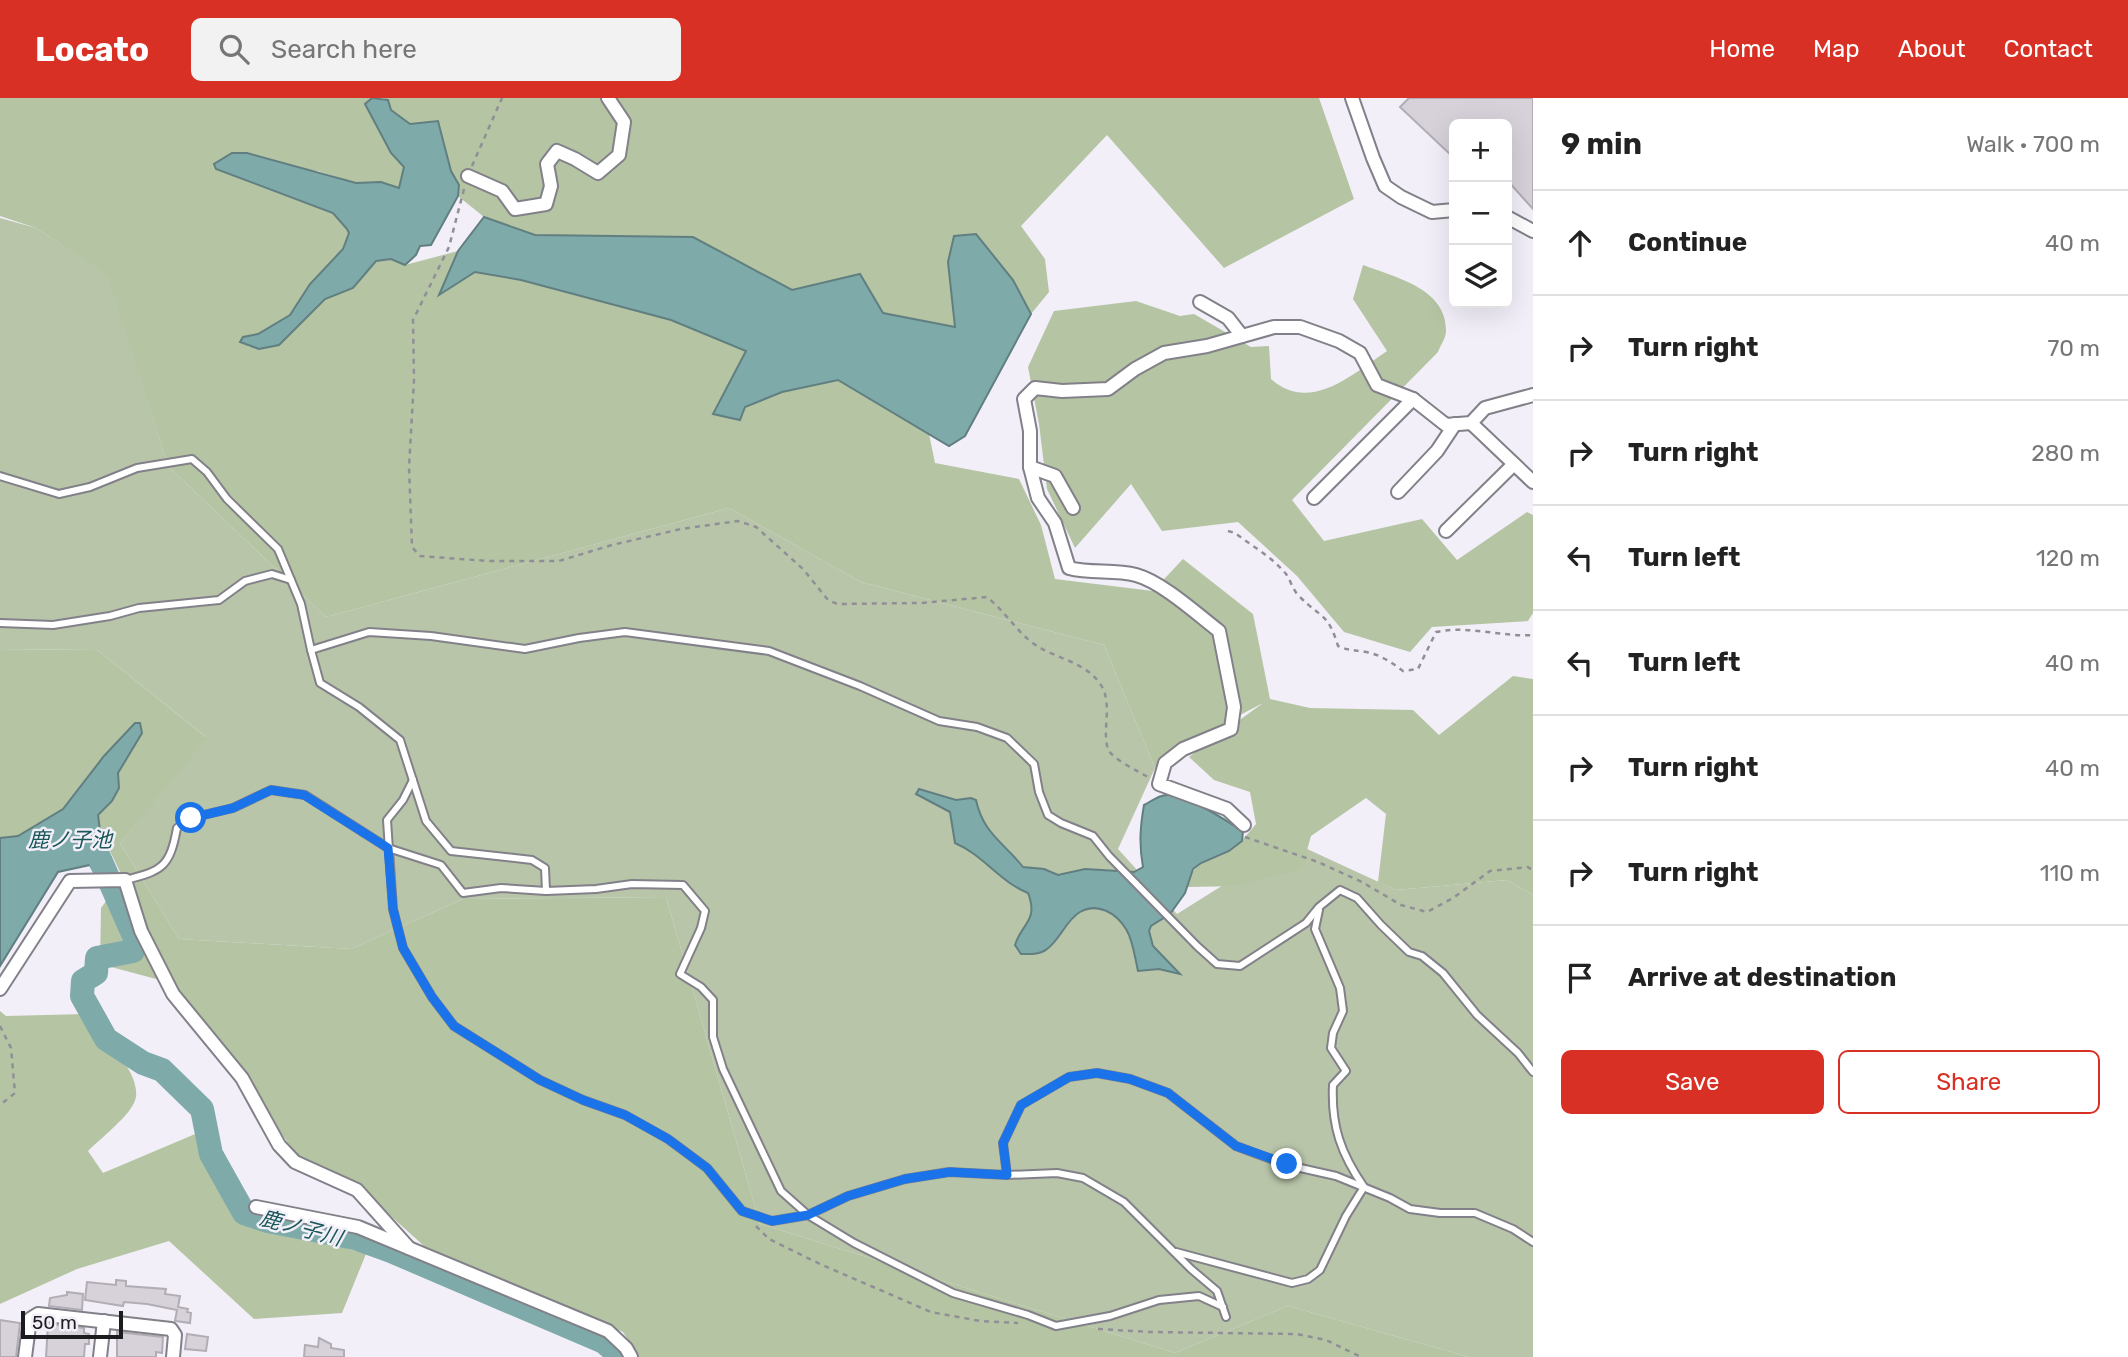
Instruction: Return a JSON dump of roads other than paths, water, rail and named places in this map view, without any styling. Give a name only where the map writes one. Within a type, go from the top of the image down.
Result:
[{"type":"street","points":[[468,176],[502,191],[515,209],[546,204],[551,186],[547,164],[557,151],[598,173],[619,155],[624,121],[608,98]]},
{"type":"street","points":[[1352,98],[1385,186],[1432,212],[1449,210]]},
{"type":"street","points":[[1512,219],[1531,228]]},
{"type":"street","points":[[1200,302],[1228,318],[1242,336]]},
{"type":"street","points":[[1244,825],[1227,809],[1160,784],[1165,763],[1183,749],[1231,729],[1234,707],[1219,631],[1168,592],[1137,575],[1069,568],[1055,523],[1038,498],[1030,467],[1030,431],[1024,399],[1035,388],[1062,391],[1108,389],[1135,369],[1164,353],[1207,346],[1274,327],[1300,327],[1339,341],[1360,353],[1377,385],[1413,399],[1446,425],[1471,423],[1485,408],[1533,395]]},
{"type":"street","points":[[1314,498],[1413,399]]},
{"type":"street","points":[[1471,423],[1533,482]]},
{"type":"street","points":[[1398,492],[1437,451],[1455,424]]},
{"type":"street","points":[[1447,531],[1514,464]]},
{"type":"street","points":[[1030,467],[1055,476],[1073,508]]},
{"type":"street","points":[[0,989],[70,881],[125,880],[141,931],[173,994],[242,1078],[279,1145],[295,1162],[357,1189],[409,1248]]},
{"type":"street","points":[[256,1207],[358,1227],[608,1331],[626,1348],[631,1357]]},
{"type":"street","points":[[26,1357],[30,1319],[38,1314],[171,1329],[175,1335],[176,1357]]},
{"type":"street","points":[[100,1357],[104,1321]]},
{"type":"lane","points":[[0,476],[60,494],[90,487],[138,468],[192,459],[278,550],[301,604],[320,683],[359,707],[400,740],[426,821],[451,851],[532,860],[545,868],[546,891]]},
{"type":"lane","points":[[0,623],[53,625],[139,608],[219,600],[245,581],[272,574],[291,580]]},
{"type":"lane","points":[[311,650],[369,632],[431,636],[525,649],[625,632],[769,651],[860,686],[939,721],[977,727],[1007,738],[1034,764],[1039,792],[1048,815],[1093,836],[1109,856],[1217,964],[1240,967],[1306,923],[1319,907],[1340,890],[1357,898],[1409,952],[1422,956],[1443,973],[1476,1015],[1518,1053],[1533,1072]]},
{"type":"lane","points":[[413,780],[403,800],[387,820],[393,909],[403,948],[432,997],[454,1026],[540,1080],[583,1100],[625,1115],[668,1139],[707,1168],[742,1211],[772,1221],[808,1215],[848,1196],[905,1179],[950,1172],[1007,1175],[1057,1172],[1083,1178],[1124,1202],[1217,1291],[1226,1317]]},
{"type":"lane","points":[[125,880],[156,872],[173,850],[177,828],[191,818],[233,808],[271,790],[304,795],[388,848],[441,865],[463,892],[501,888],[546,891],[632,884],[683,885],[705,911],[701,928],[680,974],[701,987],[713,1000],[713,1038],[723,1069],[781,1191],[808,1215],[854,1243],[953,1293],[1056,1326],[1110,1315],[1159,1300],[1199,1296],[1223,1307]]},
{"type":"lane","points":[[1319,907],[1315,929],[1339,988],[1343,1011],[1333,1033],[1331,1048],[1346,1071],[1333,1085],[1331,1109],[1345,1160],[1364,1187]]},
{"type":"lane","points":[[1007,1175],[1003,1143],[1021,1105],[1069,1077],[1097,1073],[1130,1079],[1168,1093],[1236,1146],[1287,1164],[1336,1176],[1410,1209],[1440,1213],[1475,1213],[1513,1229],[1533,1242]]},
{"type":"lane","points":[[1174,1251],[1292,1283],[1308,1279],[1320,1270],[1346,1216],[1364,1187]]},
{"type":"water","points":[[372,98],[388,100],[391,110],[410,124],[438,121],[451,171],[459,185],[458,196],[431,245],[420,246],[416,255],[405,265],[391,259],[376,261],[353,288],[325,299],[279,345],[259,349],[240,342],[243,337],[258,334],[290,315],[310,284],[343,249],[349,233],[333,213],[216,169],[214,164],[232,153],[247,153],[356,183],[381,182],[399,188],[404,167],[391,153],[365,104]]},
{"type":"water","points":[[484,217],[535,235],[693,237],[792,290],[860,274],[883,313],[955,327],[948,262],[954,236],[976,234],[1013,280],[1031,314],[965,436],[949,446],[838,380],[782,392],[745,407],[740,420],[713,414],[746,351],[671,320],[521,280],[475,272],[439,295],[458,251]]},
{"type":"water","name":"鹿ノ子池","points":[[135,723],[140,723],[142,733],[118,773],[119,788],[112,801],[98,815],[103,854],[105,859],[110,861],[115,885],[105,892],[90,865],[58,872],[0,966],[0,838],[18,836],[63,809],[104,756]]},
{"type":"water","points":[[919,789],[956,800],[976,800],[983,821],[1023,867],[1044,869],[1058,875],[1085,869],[1134,872],[1143,867],[1140,836],[1144,805],[1162,796],[1188,800],[1208,810],[1243,831],[1242,841],[1229,851],[1193,869],[1185,893],[1170,914],[1151,926],[1149,931],[1153,946],[1180,974],[1159,969],[1138,971],[1126,929],[1112,914],[1093,908],[1075,916],[1056,941],[1044,951],[1021,954],[1015,945],[1030,916],[1031,902],[1028,893],[955,843],[950,812],[916,794]]},
{"type":"waterway","name":"鹿ノ子川","points":[[99,857],[137,943],[133,951],[97,958],[96,973],[83,981],[82,996],[106,1039],[143,1063],[162,1070],[202,1109],[211,1154],[244,1213],[268,1221],[355,1238],[391,1251],[604,1342],[621,1357]]}]
